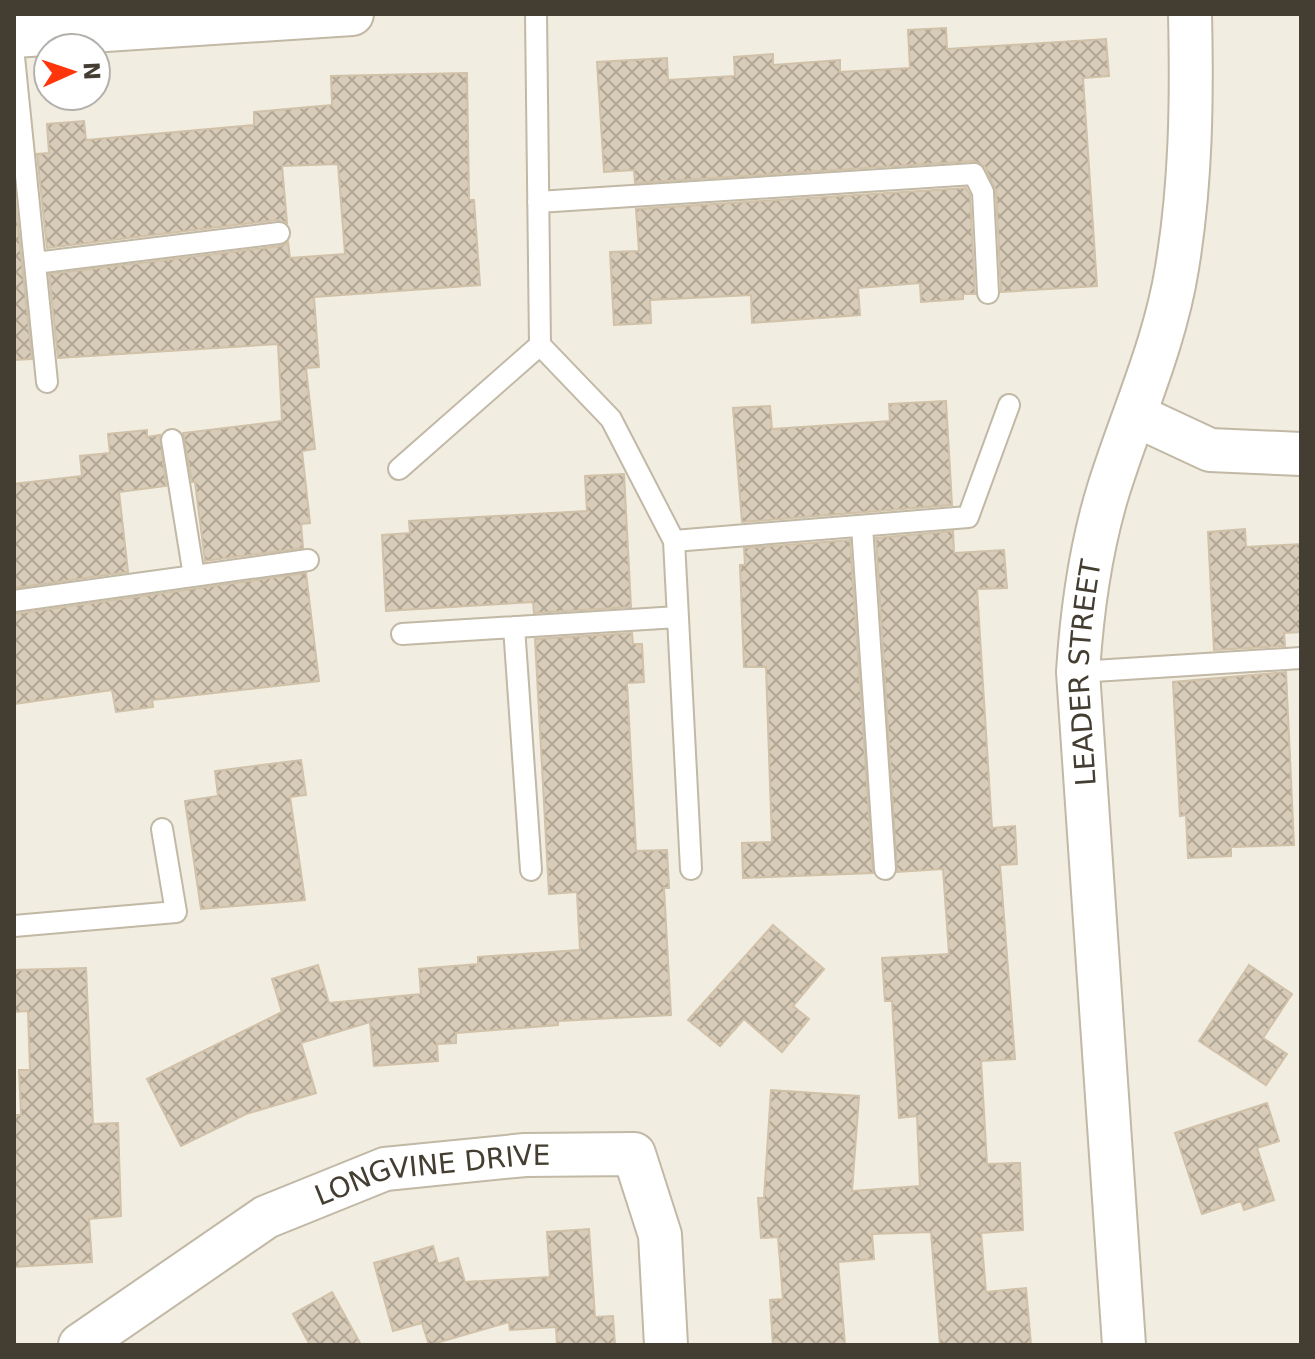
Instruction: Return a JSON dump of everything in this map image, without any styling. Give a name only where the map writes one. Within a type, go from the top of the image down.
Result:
[{"type":"street","points":[[14,36],[352,14]]},
{"type":"street","name":"LEADER STREET","points":[[1124,1345],[1078,672],[1083,589],[1109,487],[1137,416],[1177,269],[1192,125],[1190,14]]},
{"type":"street","points":[[1137,416],[1210,450],[1301,454]]},
{"type":"street","name":"LONGVINE DRIVE","points":[[80,1345],[266,1217],[385,1169],[525,1155],[634,1154],[660,1235],[666,1345]]},
{"type":"lane","points":[[536,14],[540,345],[611,419],[674,541],[691,869]]},
{"type":"lane","points":[[14,57],[47,382]]},
{"type":"lane","points":[[538,202],[974,174],[983,192],[988,293]]},
{"type":"lane","points":[[35,263],[279,233]]},
{"type":"lane","points":[[399,469],[540,345]]},
{"type":"lane","points":[[674,541],[968,517],[1009,405]]},
{"type":"lane","points":[[172,440],[194,576]]},
{"type":"lane","points":[[862,526],[885,869]]},
{"type":"lane","points":[[14,601],[308,560]]},
{"type":"lane","points":[[402,634],[678,617]]},
{"type":"lane","points":[[514,627],[531,870]]},
{"type":"lane","points":[[1078,672],[1301,658]]},
{"type":"lane","points":[[14,926],[176,912],[162,829]]},
{"type":"building","points":[[946,28],[947,49],[1106,39],[1109,76],[1083,78],[1097,286],[1001,292],[996,191],[985,167],[974,161],[635,183],[634,170],[604,172],[597,62],[667,58],[668,80],[735,76],[734,57],[773,54],[773,65],[840,60],[840,72],[910,68],[908,30]]},
{"type":"building","points":[[467,73],[469,200],[474,200],[480,285],[314,297],[319,367],[306,368],[315,449],[302,451],[310,523],[301,524],[303,548],[205,561],[195,482],[192,482],[183,433],[282,421],[278,344],[58,358],[49,274],[281,246],[288,242],[290,258],[345,254],[338,164],[282,166],[287,223],[277,220],[47,248],[37,154],[49,153],[47,124],[84,121],[86,140],[254,125],[254,112],[332,105],[331,76]]},
{"type":"building","points":[[14,186],[32,359],[14,360]]},
{"type":"building","points":[[966,188],[970,195],[975,294],[963,294],[963,299],[921,302],[920,283],[858,288],[860,315],[752,323],[751,295],[650,300],[651,323],[614,325],[610,252],[639,251],[636,209]]},
{"type":"building","points":[[946,401],[952,505],[742,522],[733,408],[770,406],[772,429],[890,421],[889,404]]},
{"type":"building","points":[[147,430],[147,437],[160,435],[166,486],[119,492],[128,572],[14,588],[14,484],[82,476],[80,456],[110,453],[108,434]]},
{"type":"building","points":[[624,474],[631,607],[534,613],[533,602],[386,611],[382,535],[410,533],[409,521],[587,511],[585,476]]},
{"type":"building","points":[[1245,529],[1246,547],[1301,544],[1301,632],[1284,633],[1285,646],[1214,650],[1208,532]]},
{"type":"building","points":[[953,531],[954,553],[1004,550],[1007,588],[977,589],[992,828],[1015,826],[1017,864],[1000,865],[1015,1059],[981,1061],[987,1164],[1020,1163],[1023,1230],[981,1233],[986,1292],[1026,1288],[1031,1345],[940,1345],[931,1232],[872,1234],[874,1259],[838,1262],[845,1345],[773,1345],[770,1300],[783,1299],[778,1237],[761,1238],[758,1198],[764,1198],[771,1090],[859,1096],[852,1191],[920,1186],[917,1116],[899,1118],[892,1001],[885,1001],[882,958],[949,954],[943,869],[897,872],[876,538]]},
{"type":"building","points":[[850,540],[873,873],[743,878],[742,843],[772,842],[766,667],[744,667],[740,565],[745,565],[744,548]]},
{"type":"building","points":[[306,573],[319,681],[152,700],[153,707],[116,712],[112,690],[14,704],[14,614]]},
{"type":"building","points":[[632,633],[633,644],[642,644],[644,682],[627,683],[636,851],[667,850],[669,888],[664,888],[671,1015],[558,1021],[558,1025],[456,1033],[456,1043],[437,1044],[438,1061],[374,1066],[370,1022],[301,1043],[316,1093],[246,1114],[181,1146],[147,1079],[282,1012],[272,979],[318,965],[329,1003],[421,994],[419,969],[478,964],[478,957],[580,950],[577,892],[549,894],[535,639]]},
{"type":"building","points":[[1286,672],[1294,845],[1231,847],[1231,856],[1188,858],[1186,815],[1180,816],[1173,682]]},
{"type":"building","points":[[301,760],[306,795],[290,797],[305,900],[201,909],[185,801],[218,796],[215,771]]},
{"type":"building","points":[[773,925],[824,969],[793,1006],[809,1019],[782,1052],[744,1019],[720,1046],[688,1020]]},
{"type":"building","points":[[1249,965],[1292,994],[1263,1038],[1287,1054],[1266,1085],[1199,1041]]},
{"type":"building","points":[[86,968],[93,1124],[118,1123],[121,1216],[89,1219],[92,1262],[14,1267],[14,1115],[21,1115],[19,1070],[30,1070],[28,1011],[14,1012],[14,970]]},
{"type":"building","points":[[1267,1103],[1279,1141],[1257,1148],[1274,1200],[1244,1210],[1241,1201],[1202,1214],[1175,1133]]},
{"type":"building","points":[[589,1229],[595,1317],[613,1316],[615,1345],[557,1345],[556,1327],[510,1330],[509,1322],[429,1345],[422,1323],[393,1331],[374,1263],[433,1246],[438,1264],[458,1258],[465,1282],[550,1277],[547,1232]]},
{"type":"building","points":[[332,1292],[361,1345],[310,1345],[293,1314]]}]
